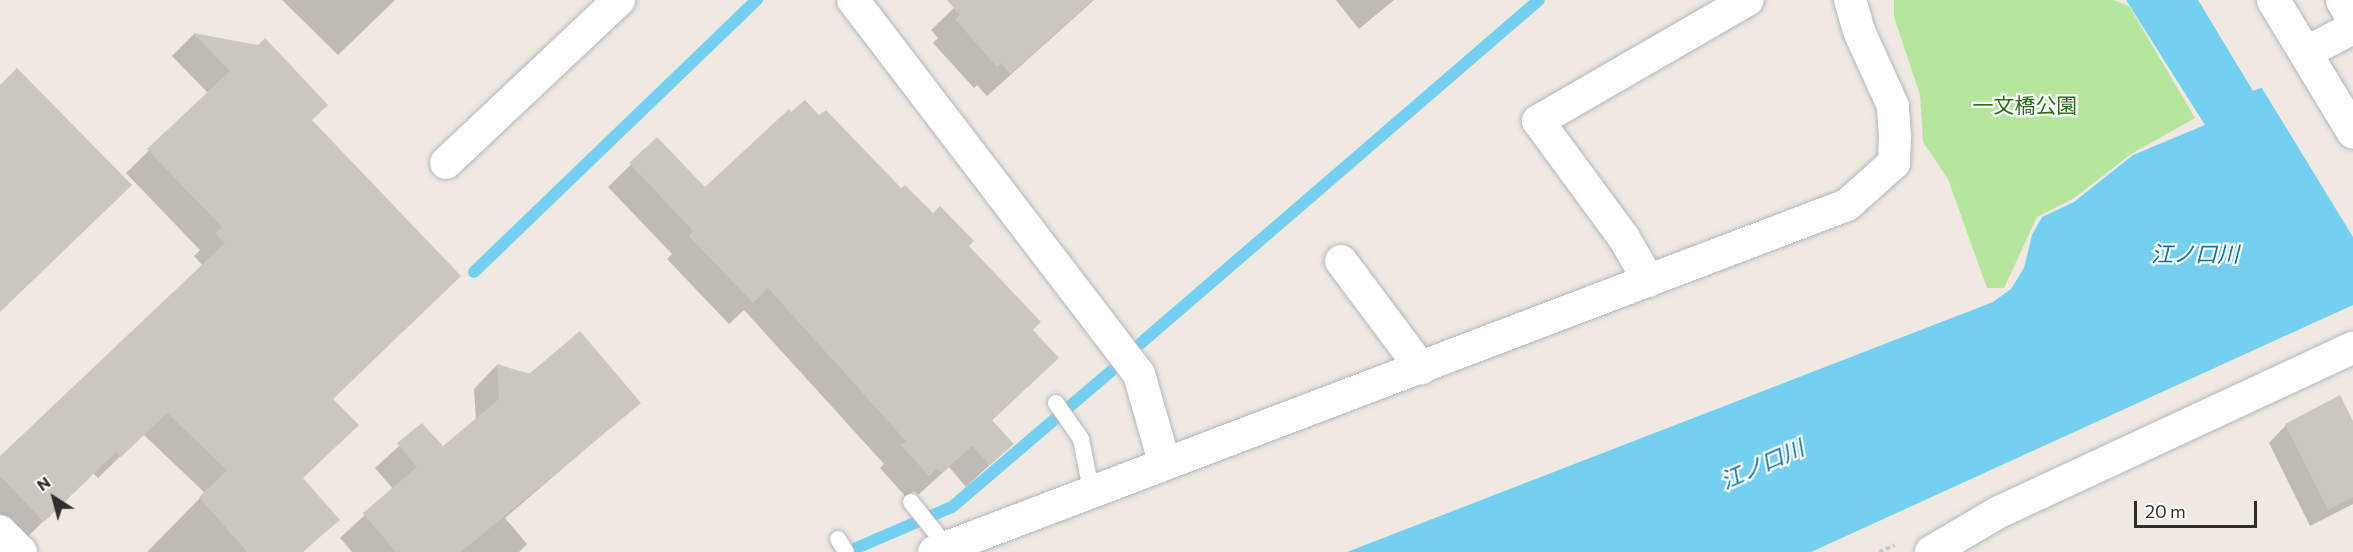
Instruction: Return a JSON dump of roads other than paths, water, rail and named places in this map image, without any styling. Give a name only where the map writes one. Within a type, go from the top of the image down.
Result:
[{"type":"street","points":[[446,163],[619,0]]},
{"type":"street","points":[[853,0],[1139,374],[1164,462]]},
{"type":"street","points":[[1649,281],[1624,238],[1538,121],[1748,0]]},
{"type":"street","points":[[941,549],[1164,462],[1421,368],[1847,205],[1894,163],[1893,106],[1859,31],[1850,0]]},
{"type":"street","points":[[2273,0],[2353,132]]},
{"type":"street","points":[[2342,0],[2353,19]]},
{"type":"street","points":[[2308,58],[2353,28]]},
{"type":"street","points":[[1341,261],[1421,368]]},
{"type":"street","points":[[1931,552],[1999,512],[2353,348]]},
{"type":"street","points":[[0,531],[21,552]]},
{"type":"lane","points":[[1056,404],[1072,425],[1085,453],[1091,490]]},
{"type":"lane","points":[[911,502],[941,549]]},
{"type":"water","name":"江ノ口川","points":[[2126,0],[2198,0],[2253,91],[2353,52],[2353,305],[1811,552],[1347,552],[1993,302],[2011,289],[2024,268],[2032,235],[2042,217],[2074,202],[2133,155],[2205,125]]},
{"type":"waterway","points":[[474,272],[757,0]]},
{"type":"waterway","points":[[1141,343],[1539,0]]},
{"type":"waterway","points":[[847,552],[952,507],[1111,371]]},
{"type":"park label","name":"一文橋公園","points":[[2025,105]]}]
